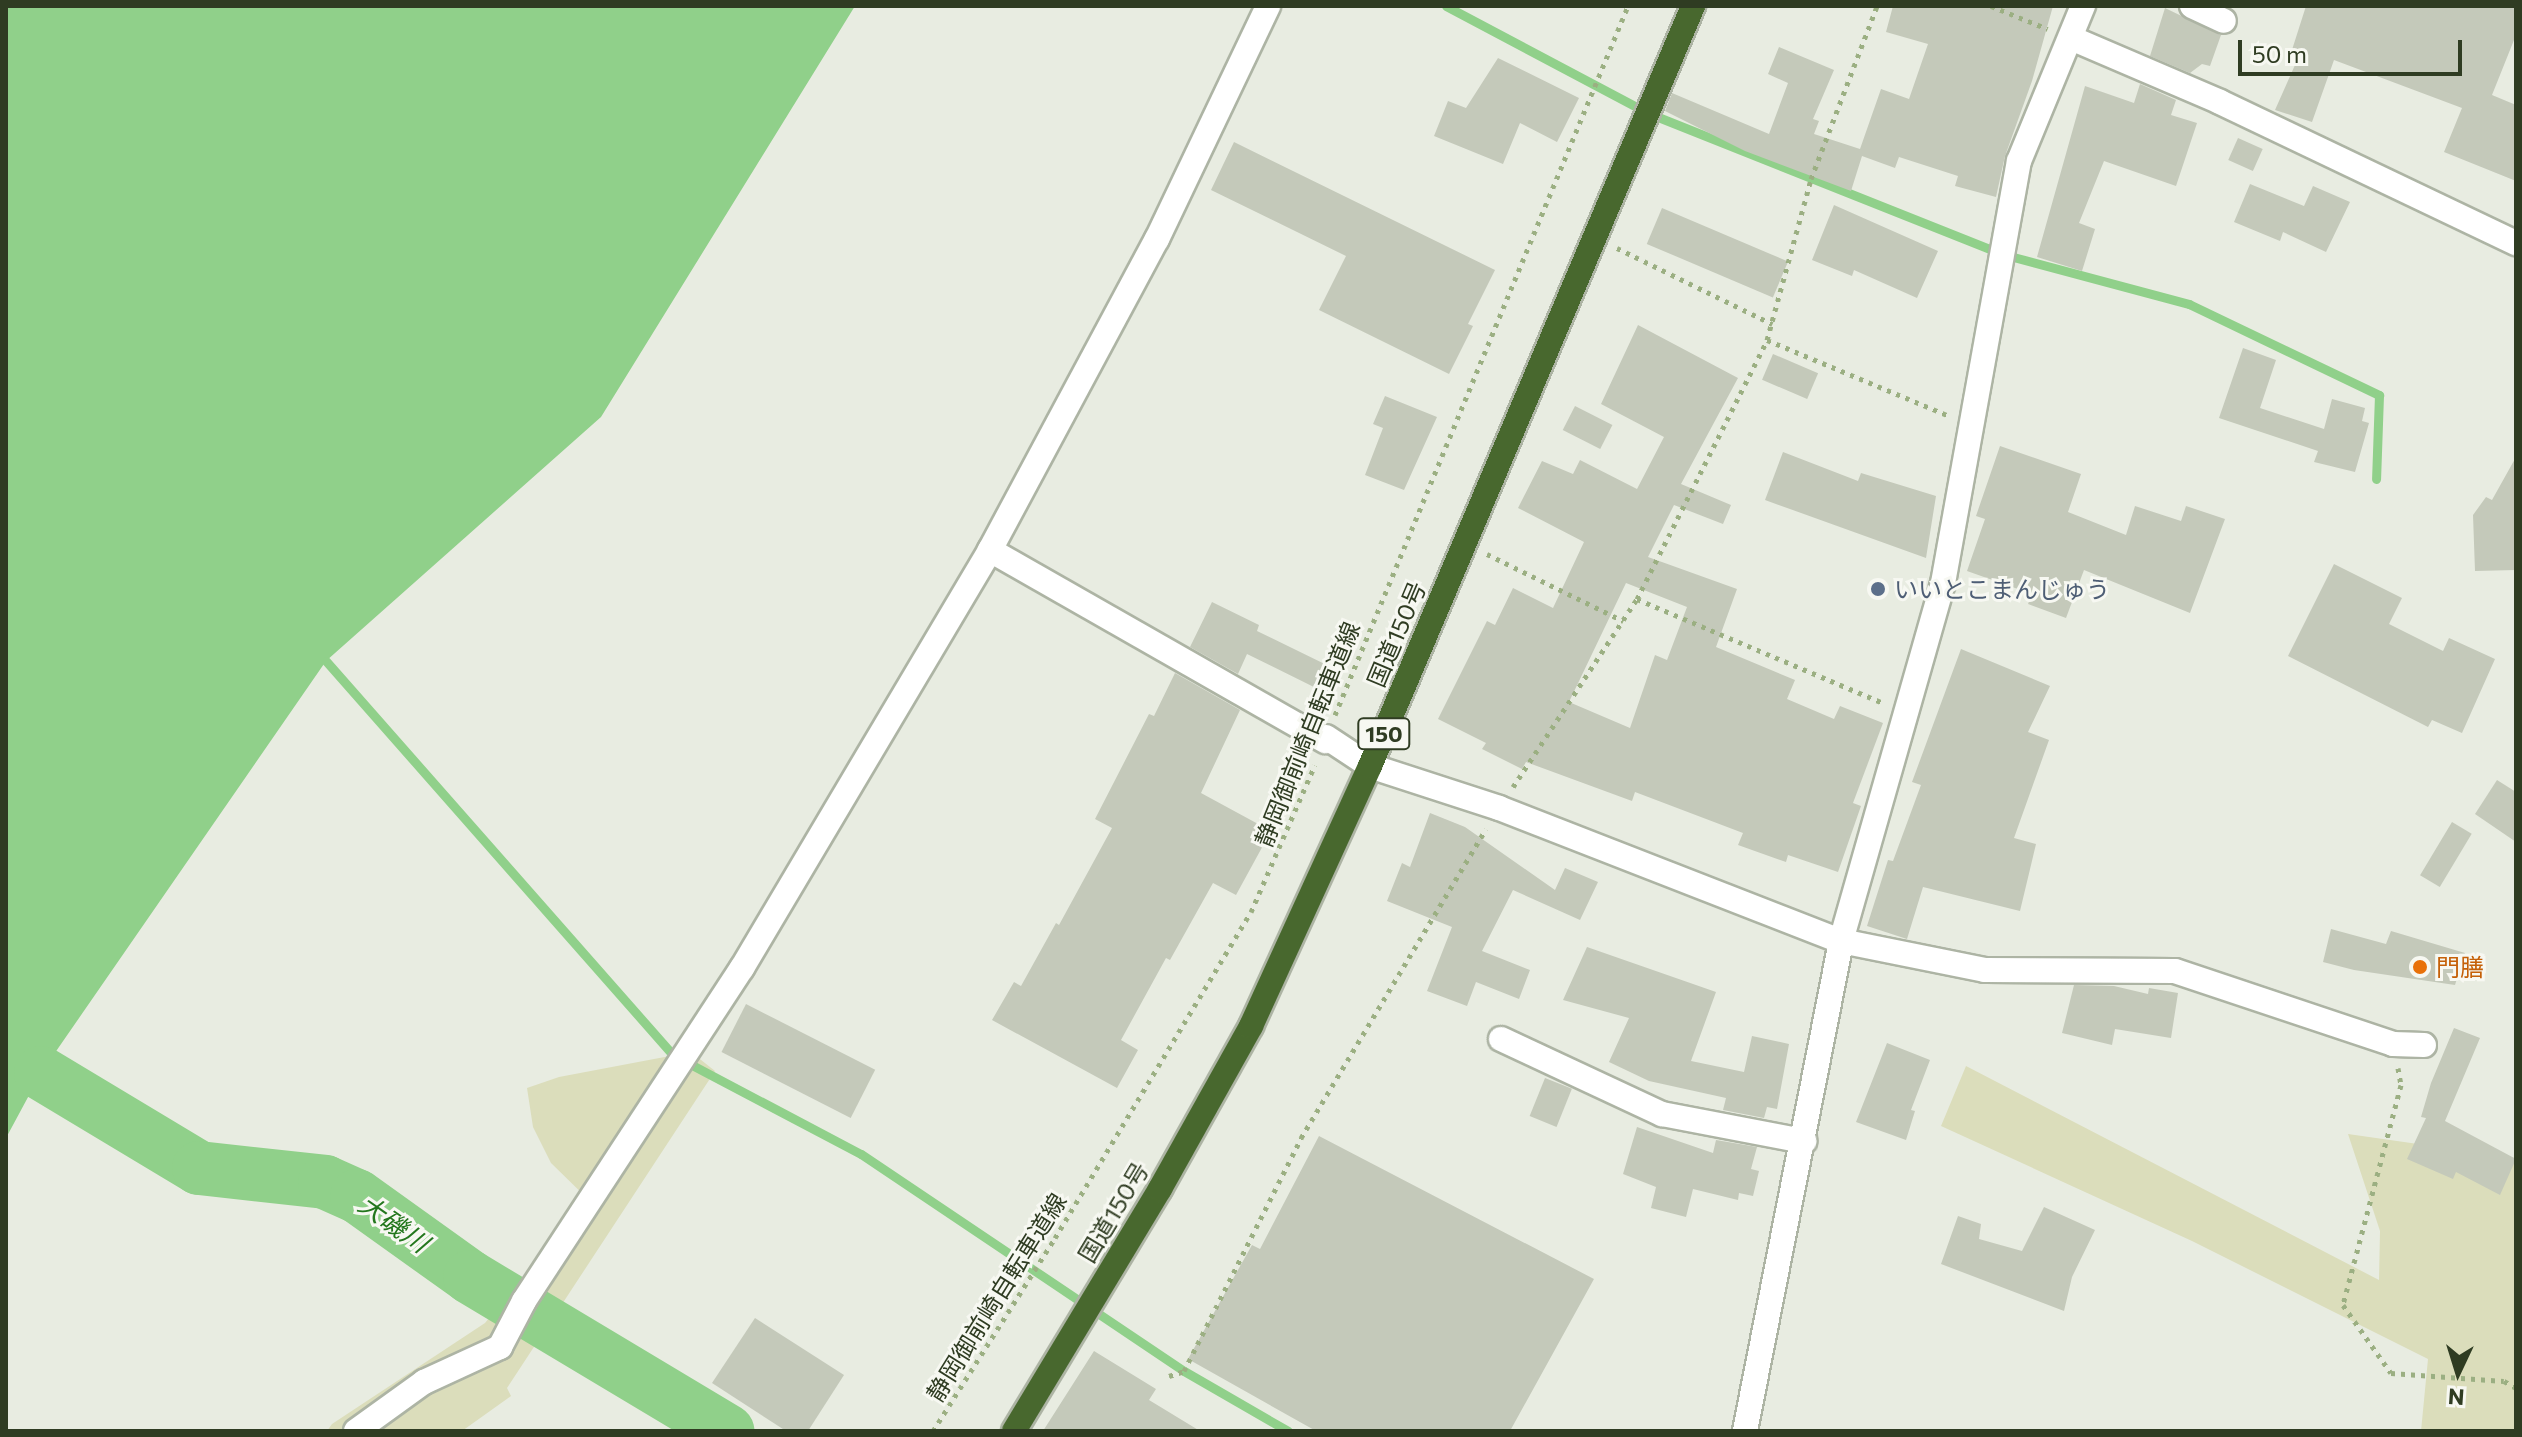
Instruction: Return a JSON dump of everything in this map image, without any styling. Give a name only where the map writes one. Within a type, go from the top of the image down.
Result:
[{"type":"highway","name":"国道150号","points":[[1014,1431],[1160,1189],[1251,1026],[1370,766],[1693,6]]},
{"type":"street","points":[[356,1431],[424,1382],[500,1347],[524,1301],[742,968],[990,550],[1157,239],[1268,6]]},
{"type":"street","points":[[1745,1431],[1841,941],[1943,583],[2019,161],[2083,6]]},
{"type":"street","points":[[2192,6],[2224,21]]},
{"type":"street","points":[[2071,38],[2220,102],[2516,243]]},
{"type":"street","points":[[990,550],[1370,766],[1499,808],[1841,941],[1985,970],[2175,971],[2393,1044],[2424,1045]]},
{"type":"street","points":[[1501,1039],[1662,1114],[1804,1141]]},
{"type":"path","name":"静岡御前崎自転車道線","points":[[933,1431],[1041,1260],[1251,912],[1326,739],[1628,6]]},
{"type":"path","points":[[1169,1376],[1184,1371],[1301,1138],[1499,808],[1637,599],[1767,340],[1811,179],[1877,6]]},
{"type":"path","points":[[1991,6],[2071,38]]},
{"type":"path","points":[[1595,237],[1772,324]]},
{"type":"path","points":[[1767,340],[1971,426]]},
{"type":"path","points":[[1465,543],[1623,621]]},
{"type":"path","points":[[1637,599],[1906,713]]},
{"type":"path","points":[[2393,1044],[2401,1085],[2343,1305],[2391,1373],[2504,1381],[2516,1388]]},
{"type":"shaded area","points":[[6,6],[855,6],[601,417],[326,661],[41,1073],[6,1138]]},
{"type":"shaded area","points":[[691,1052],[715,1071],[507,1388],[511,1396],[462,1431],[327,1431],[332,1424],[485,1323],[547,1248],[595,1206],[551,1163],[533,1127],[527,1088],[559,1077]]},
{"type":"shaded area","points":[[1966,1066],[2379,1280],[2380,1231],[2348,1134],[2516,1158],[2516,1431],[2421,1431],[2428,1359],[2192,1241],[1941,1126]]},
{"type":"building","points":[[1893,6],[2053,6],[2032,81],[2005,156],[1996,197],[1955,186],[1958,176],[1899,157],[1895,168],[1862,156],[1851,191],[1745,151],[1665,111],[1672,93],[1769,134],[1788,83],[1768,74],[1779,47],[1834,70],[1813,119],[1819,121],[1814,134],[1860,149],[1881,89],[1909,99],[1928,44],[1886,32]]},
{"type":"building","points":[[2306,6],[2516,6],[2516,35],[2492,95],[2516,105],[2516,181],[2444,152],[2462,108],[2334,60],[2312,122],[2275,110],[2299,56],[2291,53]]},
{"type":"building","points":[[2165,8],[2221,35],[2210,66],[2202,64],[2190,73],[2150,56]]},
{"type":"building","points":[[1498,58],[1579,98],[1557,142],[1520,123],[1503,164],[1434,136],[1448,101],[1466,108]]},
{"type":"building","points":[[2140,84],[2176,100],[2171,115],[2197,123],[2176,186],[2104,161],[2079,223],[2095,229],[2082,271],[2037,257],[2085,86],[2134,103]]},
{"type":"building","points":[[2238,138],[2263,149],[2253,171],[2228,160]]},
{"type":"building","points":[[1234,142],[1495,270],[1468,324],[1473,326],[1449,374],[1319,310],[1346,256],[1211,190]]},
{"type":"building","points":[[2250,184],[2304,206],[2313,186],[2350,202],[2326,252],[2283,232],[2280,241],[2234,222]]},
{"type":"building","points":[[1834,205],[1938,251],[1917,298],[1854,270],[1852,276],[1812,260]]},
{"type":"building","points":[[1662,208],[1788,262],[1773,297],[1647,244]]},
{"type":"building","points":[[1638,325],[1738,378],[1681,484],[1731,505],[1723,524],[1674,505],[1648,557],[1737,589],[1716,647],[1795,680],[1787,699],[1834,719],[1840,706],[1883,723],[1853,803],[1861,806],[1838,872],[1788,855],[1786,862],[1738,845],[1743,833],[1635,792],[1632,801],[1526,762],[1522,769],[1482,749],[1486,743],[1438,719],[1487,621],[1495,625],[1513,588],[1553,608],[1584,542],[1518,508],[1542,461],[1573,474],[1580,460],[1637,489],[1664,437],[1601,404]],"holes":[[[1626,583],[1687,607],[1667,660],[1655,655],[1630,728],[1569,702]]]},
{"type":"building","points":[[2243,348],[2276,360],[2260,408],[2324,429],[2332,399],[2365,408],[2362,421],[2369,423],[2355,472],[2314,462],[2318,451],[2219,418]]},
{"type":"building","points":[[1773,354],[1818,373],[1807,399],[1762,380]]},
{"type":"building","points":[[1385,396],[1437,417],[1404,490],[1365,475],[1383,428],[1373,424]]},
{"type":"building","points":[[1575,406],[1612,425],[1600,449],[1563,430]]},
{"type":"building","points":[[2000,446],[2081,474],[2068,512],[2126,535],[2135,506],[2181,521],[2186,506],[2225,519],[2190,613],[2084,570],[2066,618],[2028,604],[2032,594],[1967,571],[1985,519],[1976,516]]},
{"type":"building","points":[[1783,452],[1858,481],[1861,473],[1936,496],[1926,558],[1765,500]]},
{"type":"building","points":[[2516,457],[2516,570],[2475,571],[2473,515],[2486,497],[2492,500]]},
{"type":"building","points":[[2334,564],[2402,598],[2389,624],[2443,651],[2449,638],[2495,659],[2462,733],[2432,720],[2428,727],[2288,656]]},
{"type":"building","points":[[1212,602],[1259,625],[1257,631],[1339,671],[1328,694],[1247,654],[1238,674],[1190,647]]},
{"type":"building","points":[[1961,649],[2050,686],[2028,732],[2049,740],[2014,838],[2036,844],[2020,911],[1923,887],[1907,939],[1867,926],[1888,860],[1893,861],[1921,785],[1912,782]]},
{"type":"building","points":[[1175,673],[1240,710],[1201,793],[1271,831],[1236,895],[1213,883],[1170,960],[1166,958],[1121,1040],[1138,1050],[1117,1088],[992,1020],[1014,982],[1021,986],[1056,923],[1059,925],[1112,828],[1095,819],[1149,714],[1154,716]]},
{"type":"building","points":[[2497,780],[2516,792],[2516,842],[2475,814]]},
{"type":"building","points":[[1430,813],[1465,827],[1555,890],[1565,868],[1598,882],[1580,920],[1513,890],[1482,951],[1530,970],[1519,999],[1476,982],[1467,1006],[1427,991],[1452,927],[1387,901],[1402,863],[1410,867]]},
{"type":"building","points":[[2452,822],[2472,834],[2440,887],[2420,875]]},
{"type":"building","points":[[2331,929],[2386,944],[2391,931],[2465,953],[2455,985],[2354,970],[2323,962]]},
{"type":"building","points":[[1587,947],[1716,992],[1691,1061],[1744,1072],[1752,1036],[1789,1044],[1777,1109],[1767,1107],[1764,1118],[1723,1110],[1726,1098],[1649,1081],[1609,1062],[1629,1018],[1563,1000]]},
{"type":"building","points":[[2074,985],[2114,986],[2148,994],[2149,988],[2178,993],[2171,1038],[2115,1029],[2112,1045],[2062,1033]]},
{"type":"building","points":[[746,1004],[875,1070],[851,1118],[721,1052]]},
{"type":"building","points":[[2454,1028],[2480,1038],[2445,1121],[2516,1159],[2500,1195],[2456,1172],[2453,1179],[2407,1159],[2426,1118],[2421,1117],[2431,1083]]},
{"type":"building","points":[[1887,1043],[1930,1060],[1911,1110],[1915,1111],[1906,1140],[1856,1122]]},
{"type":"building","points":[[1545,1078],[1572,1089],[1557,1127],[1530,1116]]},
{"type":"building","points":[[1637,1127],[1713,1153],[1716,1140],[1757,1147],[1751,1169],[1759,1171],[1753,1196],[1739,1193],[1738,1200],[1693,1189],[1686,1217],[1651,1208],[1656,1187],[1623,1174]]},
{"type":"building","points":[[1319,1136],[1594,1279],[1510,1431],[1316,1431],[1188,1359],[1252,1245],[1260,1249]]},
{"type":"building","points":[[2044,1207],[2095,1230],[2072,1277],[2064,1311],[1941,1264],[1958,1216],[1981,1224],[1979,1239],[2022,1251]]},
{"type":"building","points":[[755,1318],[844,1375],[808,1431],[786,1431],[712,1383]]},
{"type":"building","points":[[1094,1351],[1156,1389],[1149,1400],[1200,1431],[1043,1431]]},
{"type":"waterway","points":[[1446,6],[1648,113],[2002,254],[2189,304],[2379,395],[2376,479]]},
{"type":"waterway","points":[[326,661],[673,1055],[861,1154],[1184,1371],[1288,1431]]},
{"type":"waterway","name":"大磯川","points":[[41,1073],[199,1168],[325,1182],[357,1196],[470,1277],[727,1431]]},
{"type":"place","name":"いいとこまんじゅう","points":[[1878,589]]},
{"type":"place","name":"門膳","points":[[2420,967]]}]
